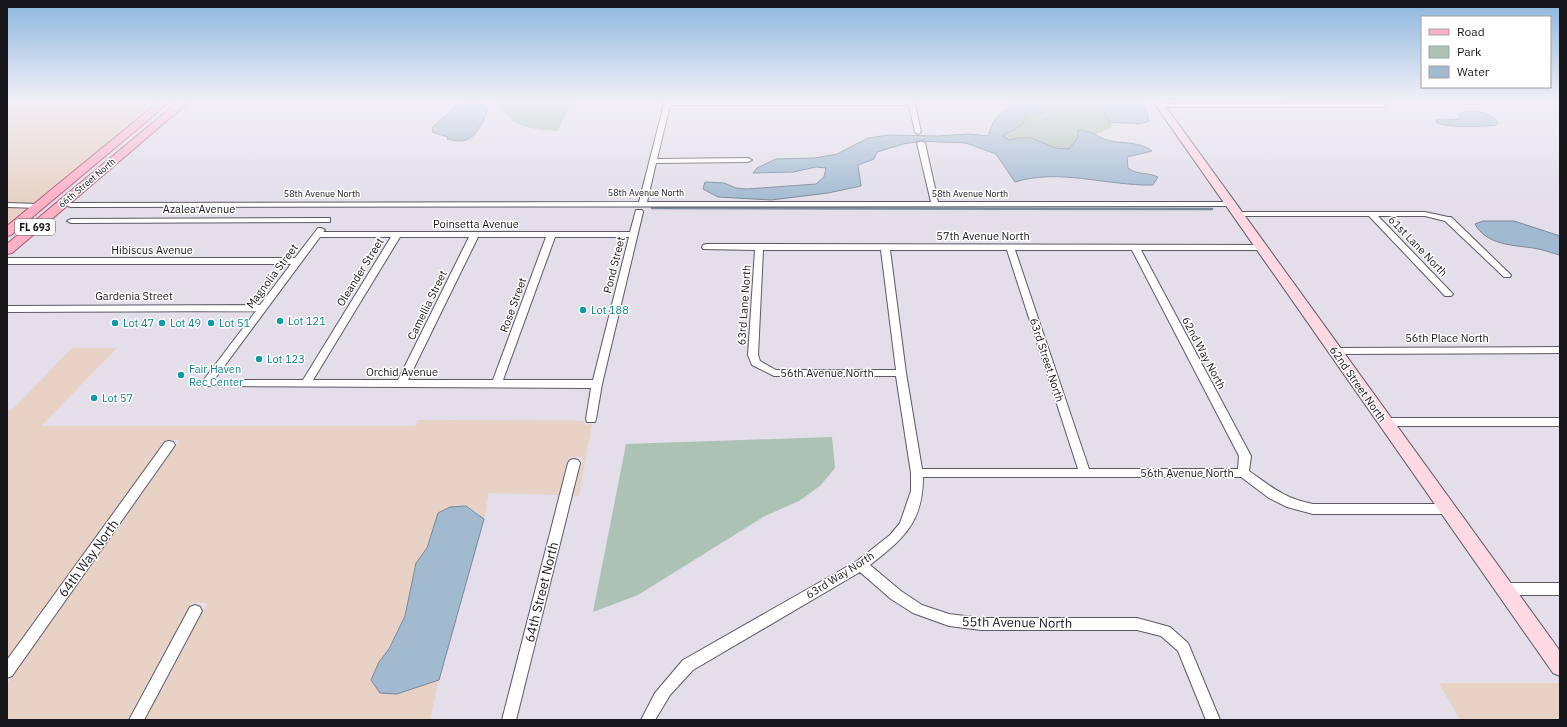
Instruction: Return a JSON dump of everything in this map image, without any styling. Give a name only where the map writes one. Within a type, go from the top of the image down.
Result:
[{"type":"main road","name":"66th Street North","points":[[7,232],[126,134]]},
{"type":"main road","name":"66th Street North","points":[[7,250],[145,134]]},
{"type":"main road","points":[[62,203],[66,192],[121,145],[122,141],[120,139]]},
{"type":"main road","points":[[7,241],[38,214],[38,206]]},
{"type":"street","points":[[641,208],[660,134]]},
{"type":"street","name":"62nd Street North","points":[[1180,134],[1560,667]]},
{"type":"street","points":[[921,143],[935,204]]},
{"type":"street","points":[[654,161],[748,160]]},
{"type":"street","name":"58th Avenue North","points":[[62,203],[71,205],[641,208],[935,204],[1425,214],[1448,219],[1507,275]]},
{"type":"street","points":[[7,205],[38,206]]},
{"type":"street","name":"Pond Street","points":[[591,419],[597,384],[641,208]]},
{"type":"street","name":"61st Lane North","points":[[1372,214],[1448,294]]},
{"type":"street","name":"Azalea Avenue","points":[[71,221],[328,220]]},
{"type":"street","name":"Magnolia Street","points":[[206,384],[328,220]]},
{"type":"street","name":"Poinsetta Avenue","points":[[317,235],[474,236],[634,234]]},
{"type":"street","name":"Oleander Street","points":[[306,384],[397,235]]},
{"type":"street","name":"Rose Street","points":[[497,384],[551,235]]},
{"type":"street","name":"Camellia Street","points":[[401,384],[474,236]]},
{"type":"street","name":"57th Avenue North","points":[[706,247],[1261,247]]},
{"type":"street","name":"63rd Lane North","points":[[756,363],[753,355],[759,247]]},
{"type":"street","name":"63rd Way North","points":[[648,720],[652,710],[668,685],[688,665],[861,565],[894,539],[905,526],[917,491],[917,473],[901,373],[885,247]]},
{"type":"street","name":"63rd Street North","points":[[1010,247],[1085,473]]},
{"type":"street","name":"62nd Way North","points":[[1135,247],[1245,456],[1243,473]]},
{"type":"street","name":"Hibiscus Avenue","points":[[7,261],[298,261]]},
{"type":"street","name":"Gardenia Street","points":[[7,309],[262,308]]},
{"type":"street","name":"56th Place North","points":[[1335,351],[1560,350]]},
{"type":"street","name":"56th Avenue North","points":[[756,363],[774,373],[901,373]]},
{"type":"street","name":"Orchid Avenue","points":[[206,384],[597,384]]},
{"type":"street","points":[[1386,422],[1560,422]]},
{"type":"street","name":"64th Way North","points":[[7,671],[169,445]]},
{"type":"street","name":"64th Street North","points":[[509,720],[574,463]]},
{"type":"street","name":"56th Avenue North","points":[[917,473],[1243,473],[1273,495],[1291,504],[1306,507],[1447,510]]},
{"type":"street","name":"55th Avenue North","points":[[861,565],[896,595],[918,610],[949,620],[981,624],[1137,624],[1165,630],[1184,647],[1213,720]]},
{"type":"street","points":[[1504,588],[1560,589]]},
{"type":"street","points":[[136,720],[196,611]]},
{"type":"shaded area","points":[[7,134],[119,134],[35,203],[7,202]]},
{"type":"shaded area","points":[[7,208],[27,209],[7,225]]},
{"type":"shaded area","points":[[72,348],[117,348],[41,426],[415,426],[418,420],[584,421],[584,425],[592,424],[579,496],[573,495],[583,457],[569,457],[559,495],[489,493],[484,519],[474,510],[431,536],[427,548],[416,563],[405,616],[389,649],[379,662],[397,694],[439,680],[430,720],[145,720],[208,603],[191,603],[127,720],[7,720],[7,684],[180,440],[166,440],[7,659],[7,412],[13,409]]},
{"type":"shaded area","points":[[1439,683],[1560,683],[1560,720],[1460,720]]},
{"type":"green space","points":[[1005,134],[1082,134],[1069,149],[1055,148],[1031,138],[1010,140],[1001,136]]},
{"type":"green space","points":[[832,437],[835,468],[820,486],[799,501],[765,516],[638,595],[593,612],[626,444]]},
{"type":"water","points":[[438,134],[475,134],[464,141],[447,139],[448,137]]},
{"type":"water","points":[[969,134],[988,136],[989,134],[1006,134],[1002,136],[1010,140],[1018,138],[1031,138],[1055,148],[1069,149],[1078,137],[1078,134],[1092,134],[1110,141],[1141,145],[1152,151],[1127,157],[1128,168],[1135,172],[1150,174],[1158,177],[1153,185],[1136,185],[1066,177],[1032,178],[1015,182],[996,154],[966,143],[916,141],[877,152],[874,159],[858,165],[861,186],[828,193],[771,200],[718,197],[703,189],[705,182],[724,183],[736,188],[747,189],[816,184],[824,177],[826,168],[816,167],[793,172],[753,173],[757,168],[776,159],[815,158],[837,154],[868,138],[889,135],[937,136]]},
{"type":"water","points":[[1483,221],[1514,221],[1560,236],[1560,255],[1540,249],[1509,245],[1493,240],[1480,231],[1475,224]]},
{"type":"water","points":[[466,506],[484,519],[439,680],[397,694],[380,693],[371,680],[379,662],[389,649],[405,616],[416,563],[427,548],[438,513],[450,507]]},
{"type":"waterway","points":[[652,208],[1212,209]]},
{"type":"place","name":"Lot 188","points":[[583,310]]},
{"type":"place","name":"Lot 121","points":[[280,321]]},
{"type":"place","name":"Lot 47","points":[[115,323]]},
{"type":"place","name":"Lot 49","points":[[162,323]]},
{"type":"place","name":"Lot 51","points":[[211,323]]},
{"type":"place","name":"Lot 123","points":[[259,359]]},
{"type":"place","name":"Fair Haven Rec Center","points":[[181,375]]},
{"type":"place","name":"Lot 57","points":[[94,398]]}]
